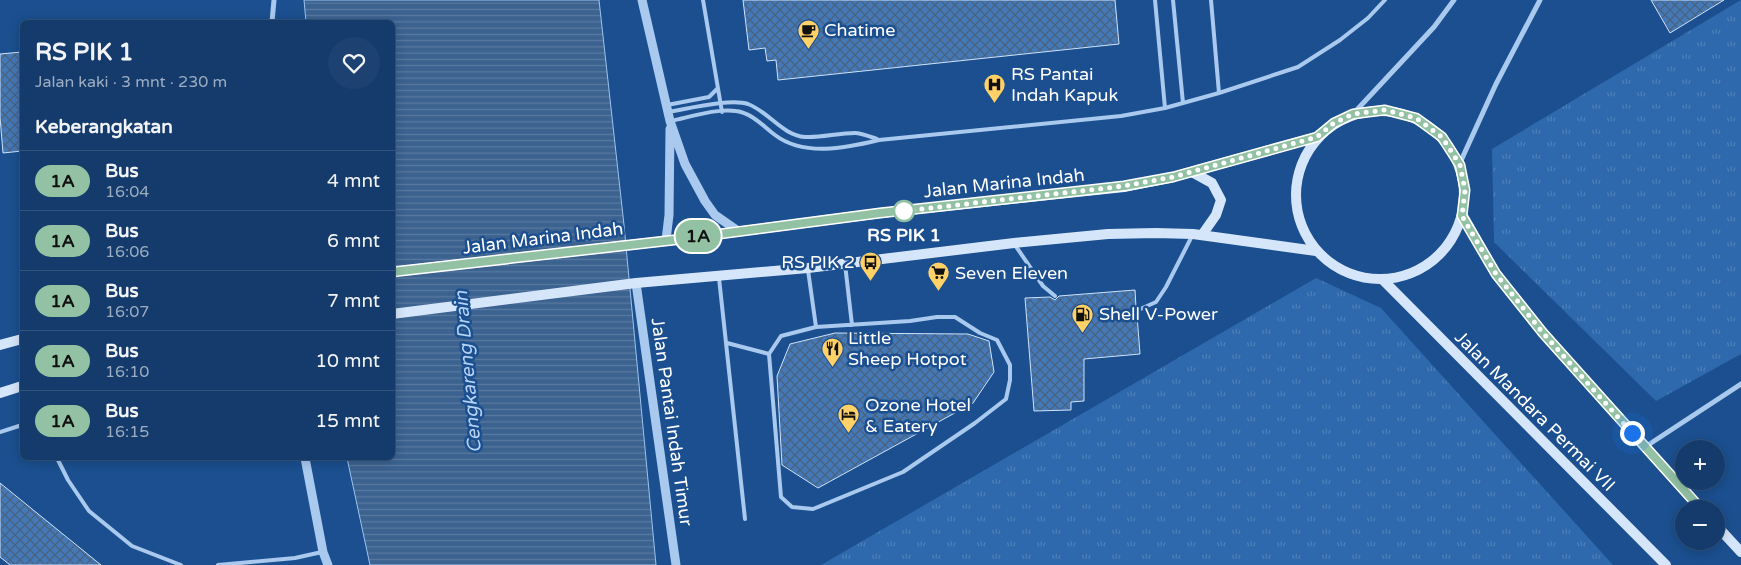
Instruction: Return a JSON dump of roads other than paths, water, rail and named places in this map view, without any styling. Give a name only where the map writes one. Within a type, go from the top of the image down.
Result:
[{"type":"main road","points":[[1385,110],[1416,118],[1442,137],[1460,165],[1465,190],[1462,216],[1452,241],[1433,261],[1409,274],[1382,280],[1358,277],[1334,267],[1316,250],[1300,224],[1294,194],[1301,163],[1317,137],[1334,123],[1353,114],[1385,110]]},
{"type":"main road","name":"Jalan Marina Indah","points":[[395,272],[880,213],[1124,186],[1173,177],[1317,137]]},
{"type":"main road","points":[[1192,172],[1212,183],[1221,200],[1216,215],[1197,235]]},
{"type":"main road","points":[[1462,216],[1496,274],[1543,333],[1693,500]]},
{"type":"main road","points":[[395,314],[634,284],[808,268],[1014,243],[1108,234],[1156,233],[1197,235],[1316,250]]},
{"type":"main road","name":"Jalan Mandara Permai VII","points":[[1382,280],[1666,565]]},
{"type":"main road","points":[[0,345],[20,340]]},
{"type":"main road","points":[[0,393],[20,387]]},
{"type":"main road","points":[[1725,535],[1741,552]]},
{"type":"street","points":[[272,20],[274,0]]},
{"type":"street","points":[[642,0],[668,112],[685,164],[705,201],[715,215],[738,231]]},
{"type":"street","points":[[1353,114],[1434,27],[1454,0]]},
{"type":"street","points":[[1460,165],[1496,84],[1540,0]]},
{"type":"street","points":[[666,240],[669,215],[668,112]]},
{"type":"street","name":"Jalan Pantai Indah Timur","points":[[634,284],[676,565]]},
{"type":"street","points":[[1644,447],[1741,384]]},
{"type":"street","points":[[304,460],[323,552],[328,565]]},
{"type":"lane","points":[[703,0],[722,112]]},
{"type":"lane","points":[[1155,0],[1165,108]]},
{"type":"lane","points":[[1174,0],[1182,103]]},
{"type":"lane","points":[[1211,0],[1219,93]]},
{"type":"lane","points":[[668,112],[735,111],[749,115],[786,142],[800,147],[813,148],[854,146],[879,140],[1121,116],[1165,108],[1219,93],[1298,67],[1340,40],[1368,18],[1385,0]]},
{"type":"lane","points":[[668,112],[710,97],[717,89]]},
{"type":"lane","points":[[668,112],[740,102],[749,104],[782,128],[804,137],[857,133],[879,140]]},
{"type":"lane","points":[[1136,311],[1156,302],[1197,235]]},
{"type":"lane","points":[[1014,243],[1042,286],[1055,296]]},
{"type":"lane","points":[[845,264],[852,325]]},
{"type":"lane","points":[[808,268],[816,327]]},
{"type":"lane","points":[[719,276],[746,519]]},
{"type":"lane","points":[[955,317],[997,340],[1010,365],[1010,380],[1006,399],[975,423],[902,472],[813,509],[792,508],[781,496],[769,354],[781,336],[816,327],[955,317]]},
{"type":"lane","points":[[727,343],[769,354]]},
{"type":"lane","points":[[0,432],[20,426]]},
{"type":"lane","points":[[58,460],[68,480],[89,511],[132,546],[181,565]]},
{"type":"lane","points":[[218,565],[295,558],[323,552]]},
{"type":"water","name":"Cengkareng Drain","points":[[304,0],[599,0],[624,225],[656,565],[370,565],[347,460],[395,460],[395,20],[306,20]]},
{"type":"place","name":"Chatime","points":[[808,49]]},
{"type":"place","name":"RS Pantai Indah Kapuk","points":[[995,103]]},
{"type":"place","name":"RS PIK 1","points":[[904,211]]},
{"type":"place","name":"RS PIK 2","points":[[871,281]]},
{"type":"place","name":"Seven Eleven","points":[[939,292]]},
{"type":"place","name":"Shell V-Power","points":[[1083,333]]},
{"type":"place","name":"Little Sheep Hotpot","points":[[832,367]]},
{"type":"place","name":"Ozone Hotel & Eatery","points":[[849,434]]}]
